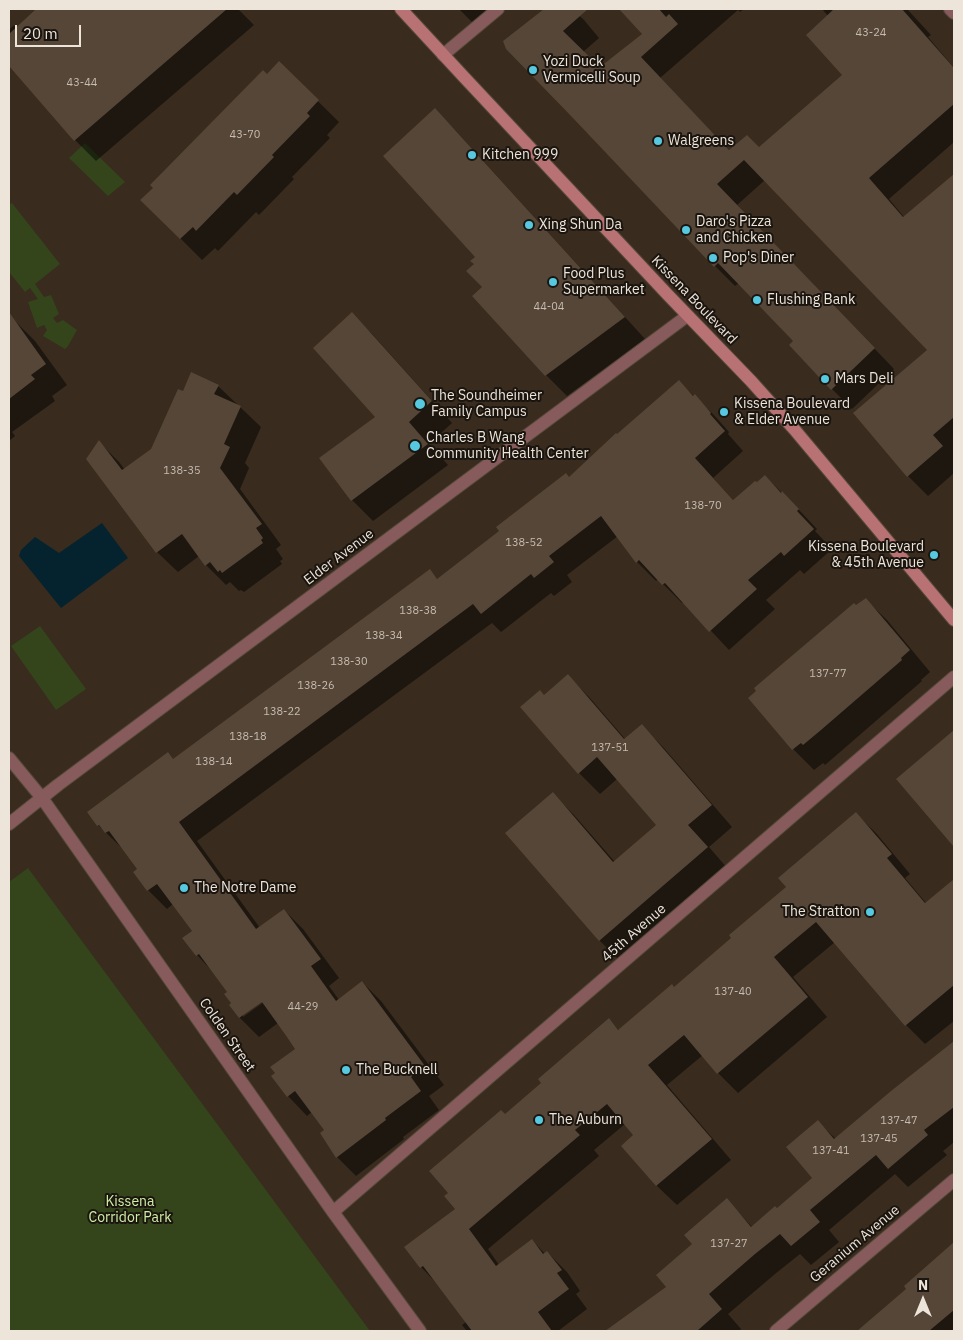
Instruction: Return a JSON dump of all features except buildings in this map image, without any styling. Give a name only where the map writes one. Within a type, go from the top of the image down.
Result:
[{"type":"main road","name":"Kissena Boulevard","points":[[401,9],[687,316],[751,381],[954,620]]},
{"type":"street","points":[[444,55],[498,9]]},
{"type":"street","points":[[950,9],[954,13]]},
{"type":"street","name":"Elder Avenue","points":[[9,824],[687,316]]},
{"type":"street","name":"45th Avenue","points":[[333,1212],[954,677]]},
{"type":"street","name":"Colden Street","points":[[9,758],[42,798],[333,1212],[420,1331]]},
{"type":"street","name":"Geranium Avenue","points":[[776,1331],[954,1180]]},
{"type":"green space","points":[[85,143],[125,182],[108,196],[69,158]]},
{"type":"green space","points":[[12,203],[60,264],[35,284],[44,297],[51,295],[59,314],[53,318],[57,323],[63,320],[77,330],[65,349],[43,336],[47,330],[44,325],[37,328],[28,302],[38,299],[30,288],[25,292],[9,272],[9,205]]},
{"type":"green space","points":[[40,626],[86,689],[56,710],[11,646]]},
{"type":"green space","name":"Kissena Corridor Park","points":[[28,868],[370,1331],[9,1331],[9,882]]},
{"type":"water","points":[[102,523],[128,558],[61,608],[19,556],[21,550],[35,537],[59,553]]},
{"type":"place","name":"Yozi Duck Vermicelli Soup","points":[[533,70]]},
{"type":"place","name":"Walgreens","points":[[658,141]]},
{"type":"place","name":"Kitchen 999","points":[[472,155]]},
{"type":"place","name":"Xing Shun Da","points":[[529,225]]},
{"type":"place","name":"Daro's Pizza and Chicken","points":[[686,230]]},
{"type":"place","name":"Pop's Diner","points":[[713,258]]},
{"type":"place","name":"Food Plus Supermarket","points":[[553,282]]},
{"type":"place","name":"Flushing Bank","points":[[757,300]]},
{"type":"place","name":"Mars Deli","points":[[825,379]]},
{"type":"place","name":"The Soundheimer Family Campus","points":[[420,404]]},
{"type":"place","name":"Kissena Boulevard & Elder Avenue","points":[[724,412]]},
{"type":"place","name":"Charles B Wang Community Health Center","points":[[415,446]]},
{"type":"place","name":"Kissena Boulevard & 45th Avenue","points":[[934,555]]},
{"type":"place","name":"The Notre Dame","points":[[184,888]]},
{"type":"place","name":"The Stratton","points":[[870,912]]},
{"type":"place","name":"The Bucknell","points":[[346,1070]]},
{"type":"place","name":"The Auburn","points":[[539,1120]]}]
